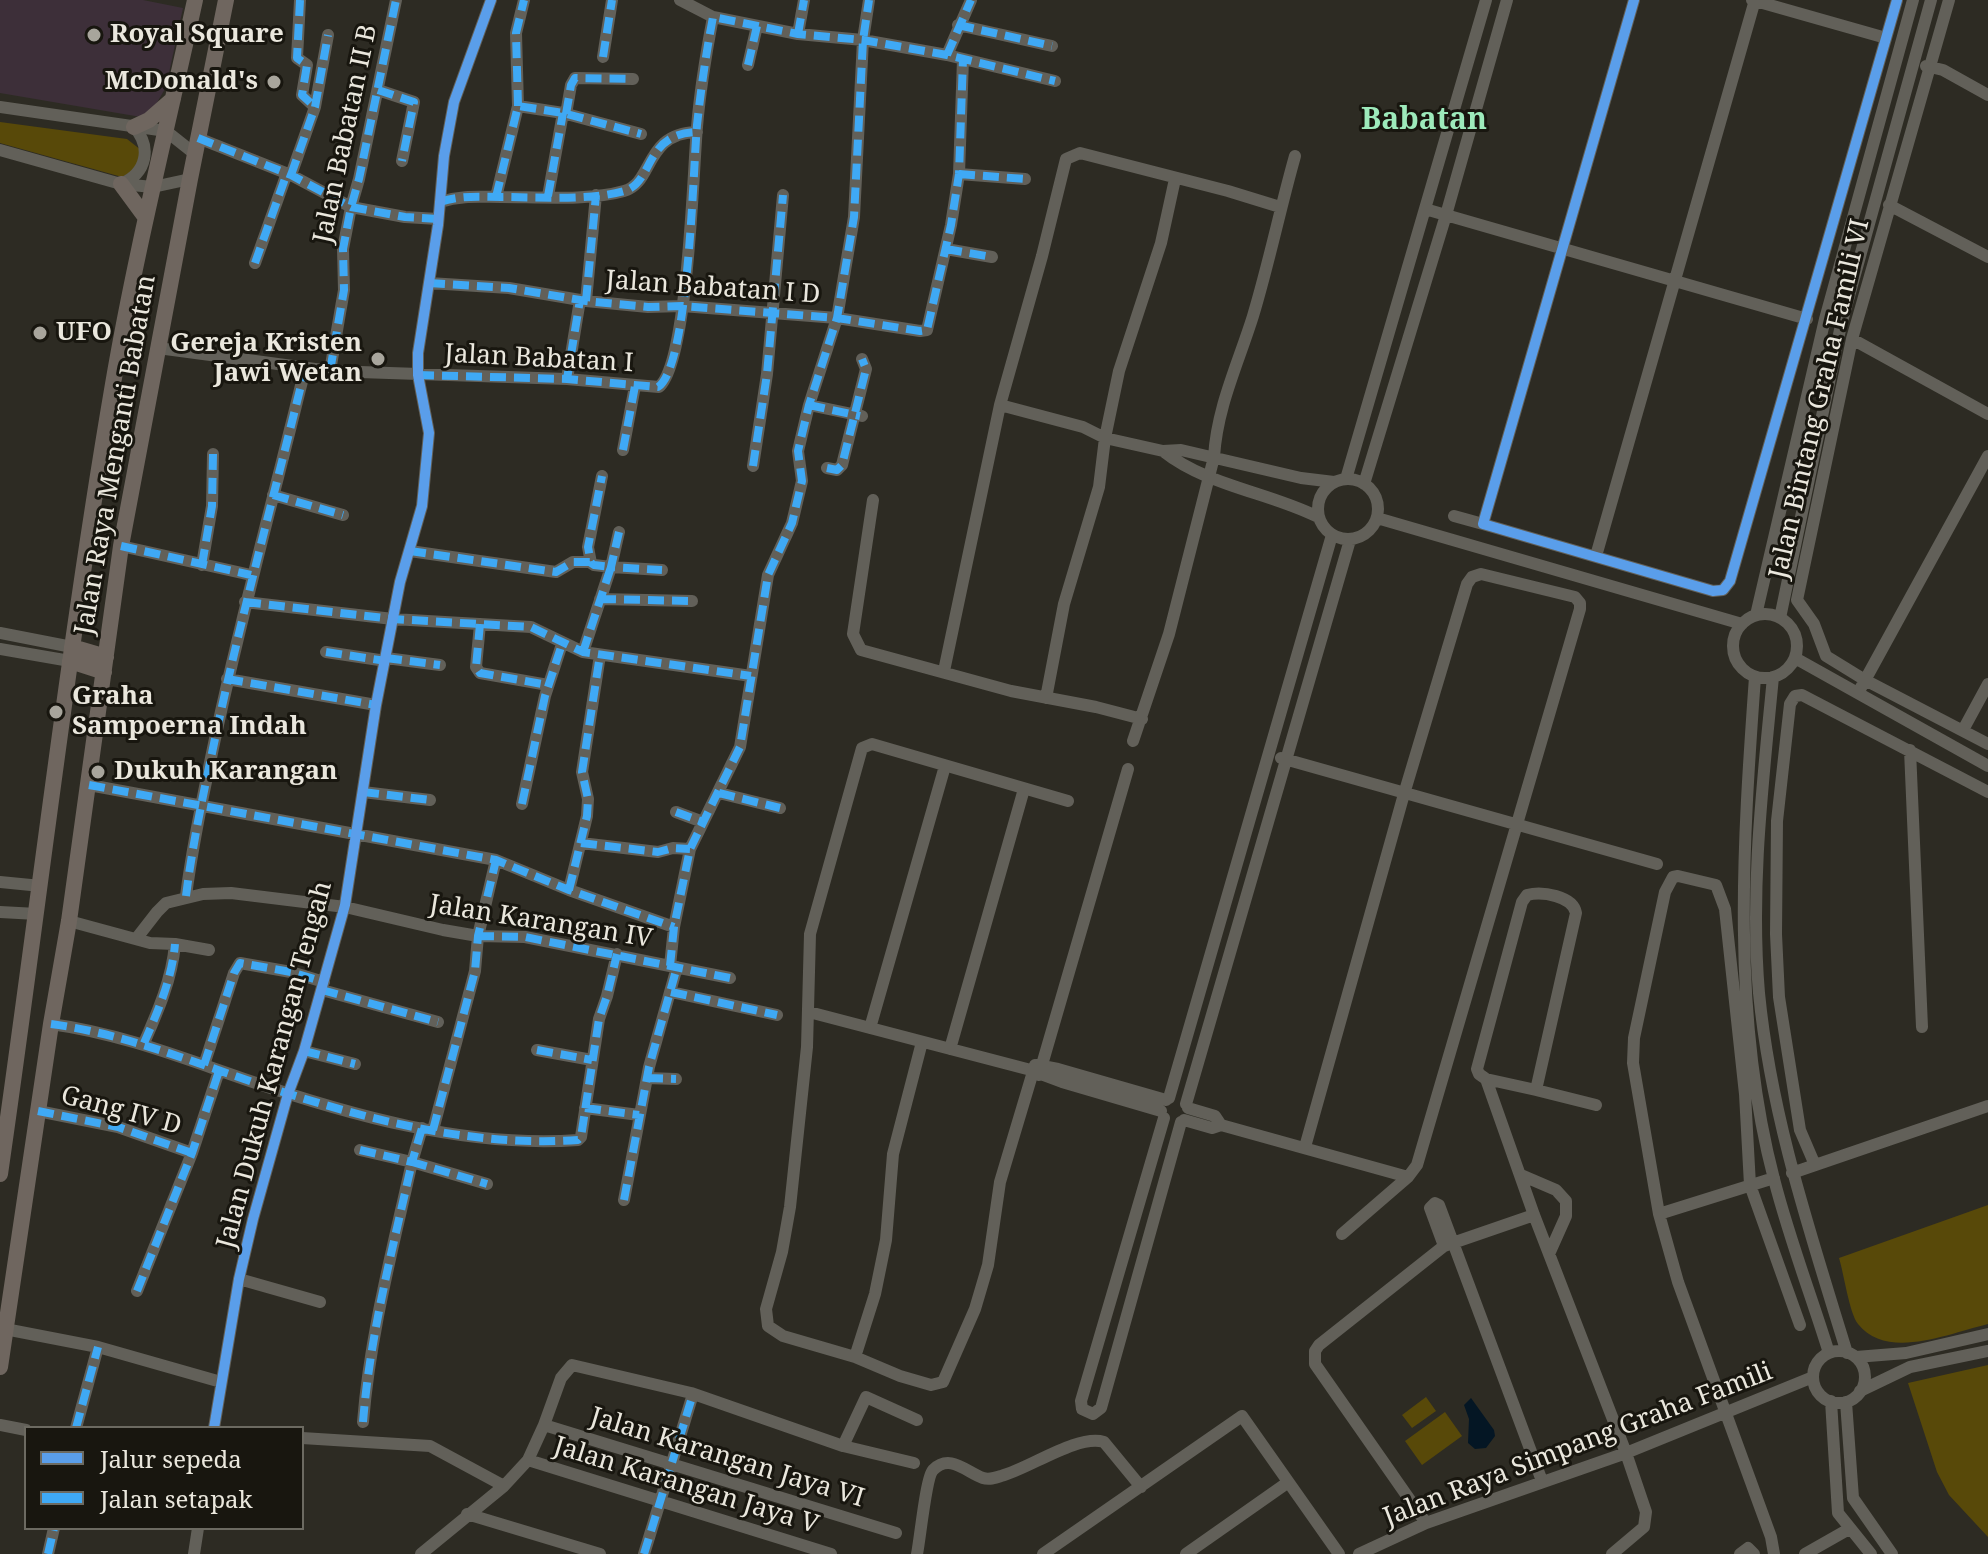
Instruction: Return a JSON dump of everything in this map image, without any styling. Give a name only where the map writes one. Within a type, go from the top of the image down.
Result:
[{"type":"main road","name":"Jalan Raya Menganti Babatan","points":[[0,1174],[114,382],[146,218],[168,133],[195,0]]},
{"type":"main road","name":"Jalan Raya Menganti Babatan","points":[[0,1367],[89,785],[100,663],[194,147],[226,0]]},
{"type":"main road","points":[[134,127],[149,120],[173,99]]},
{"type":"main road","points":[[121,184],[146,218]]},
{"type":"main road","points":[[74,655],[100,663]]},
{"type":"main road","points":[[31,960],[61,965]]},
{"type":"street","points":[[300,0],[297,58],[307,65],[302,95],[315,107]]},
{"type":"street","name":"Jalan Babatan II B","points":[[330,371],[344,290],[343,249],[396,0]]},
{"type":"street","name":"Jalan Dukuh Karangan Tengah","points":[[214,1426],[239,1279],[256,1206],[345,907],[376,705],[393,619],[422,506],[429,433],[418,375],[418,353],[454,102],[491,0]]},
{"type":"street","points":[[498,192],[518,106],[516,33],[524,0]]},
{"type":"street","points":[[603,57],[612,0]]},
{"type":"street","points":[[680,0],[713,17],[798,34],[863,40],[947,55],[1055,81]]},
{"type":"street","points":[[798,34],[804,0]]},
{"type":"street","points":[[624,1200],[647,1078],[671,992],[674,927],[690,849],[740,747],[771,567],[792,523],[802,481],[797,457],[809,405],[837,318],[854,217],[863,40],[869,0]]},
{"type":"street","points":[[947,55],[971,0]]},
{"type":"street","points":[[1000,405],[1083,427],[1105,438],[1163,451],[1181,450],[1301,478],[1340,480],[1364,484],[1373,493],[1378,505],[1377,518],[1371,529],[1350,540],[1332,535],[1318,517],[1318,503],[1324,491],[1340,480],[1425,209],[1486,0]]},
{"type":"street","points":[[1364,484],[1446,215],[1507,0]]},
{"type":"street","points":[[1483,524],[1634,0]]},
{"type":"street","points":[[1596,556],[1754,0],[1886,38]]},
{"type":"street","points":[[1454,516],[1713,591],[1723,590],[1730,581],[1897,0]]},
{"type":"street","points":[[1756,615],[1825,319],[1913,0]]},
{"type":"street","points":[[1780,618],[1841,325],[1931,0]]},
{"type":"street","name":"Jalan Bintang Graha Famili VI","points":[[1865,680],[1826,656],[1814,624],[1799,605],[1797,594],[1852,339],[1889,205],[1936,66],[1949,0]]},
{"type":"street","name":"Jalan Babatan I","points":[[158,348],[330,371],[567,379],[659,387],[667,379],[672,364],[682,306],[693,210],[702,71],[713,17]]},
{"type":"street","points":[[958,25],[1052,46]]},
{"type":"street","points":[[748,65],[757,26]]},
{"type":"street","points":[[255,263],[315,107],[328,35]]},
{"type":"street","points":[[1915,54],[1988,95]]},
{"type":"street","points":[[963,59],[959,171],[946,249],[992,257]]},
{"type":"street","points":[[548,192],[575,78],[633,79]]},
{"type":"street","points":[[378,90],[414,102],[402,161]]},
{"type":"street","points":[[518,106],[565,113],[641,134]]},
{"type":"street","points":[[0,107],[168,133],[194,147],[291,172],[352,202],[405,217],[438,219]]},
{"type":"street","points":[[121,184],[137,175],[145,159],[144,141],[134,127]]},
{"type":"street","points":[[440,197],[498,192],[596,195],[628,190],[637,182],[661,145],[674,136],[697,128]]},
{"type":"street","points":[[0,150],[121,184],[156,186],[188,180]]},
{"type":"street","points":[[944,671],[1000,405],[1066,159],[1080,153],[1280,207]]},
{"type":"street","points":[[1133,741],[1169,634],[1214,457],[1225,392],[1254,312],[1295,156]]},
{"type":"street","points":[[959,171],[1025,179]]},
{"type":"street","points":[[1046,698],[1064,604],[1099,487],[1105,438],[1119,371],[1161,243],[1175,179]]},
{"type":"street","name":"Jalan Babatan I D","points":[[567,379],[583,300],[596,195]]},
{"type":"street","points":[[753,466],[767,374],[770,313],[783,195]]},
{"type":"street","name":"Jalan Bintang Graha Famili VI","points":[[1889,205],[1988,257]]},
{"type":"street","points":[[1425,209],[1807,319]]},
{"type":"street","name":"Jalan Babatan I D","points":[[429,283],[509,288],[648,307],[682,306],[837,318],[920,331],[927,330],[946,249]]},
{"type":"street","points":[[1852,339],[1988,414]]},
{"type":"street","points":[[827,468],[837,470],[842,465],[857,415],[866,369],[862,359]]},
{"type":"street","points":[[136,939],[160,908],[186,896],[227,679],[305,369]]},
{"type":"street","points":[[623,450],[635,386]]},
{"type":"street","points":[[809,405],[857,415]]},
{"type":"street","points":[[1163,451],[1208,477],[1294,505],[1318,517]]},
{"type":"street","points":[[202,565],[212,506],[213,454]]},
{"type":"street","points":[[1858,693],[1988,456]]},
{"type":"street","points":[[590,562],[588,547],[602,476]]},
{"type":"street","points":[[273,495],[343,515]]},
{"type":"street","points":[[873,500],[853,634],[857,646],[867,654],[944,671],[1011,691],[1142,719]]},
{"type":"street","points":[[1377,518],[1742,624]]},
{"type":"street","points":[[583,652],[619,532]]},
{"type":"street","points":[[1332,535],[1081,1401],[1082,1409],[1093,1414],[1101,1408],[1350,540]]},
{"type":"street","points":[[121,546],[251,575]]},
{"type":"street","points":[[410,551],[556,572],[573,562],[662,570]]},
{"type":"street","points":[[1305,1147],[1404,794],[1467,584],[1472,577],[1481,574],[1575,597],[1580,609],[1417,1165],[1408,1177],[1342,1234]]},
{"type":"street","points":[[600,599],[692,601]]},
{"type":"street","points":[[245,602],[393,619],[531,627],[583,652],[751,676]]},
{"type":"street","points":[[1756,615],[1780,618],[1795,635],[1795,658],[1787,670],[1773,677],[1755,677],[1741,668],[1734,654],[1734,638],[1742,624],[1756,615]]},
{"type":"street","points":[[480,624],[476,669],[480,673],[548,685]]},
{"type":"street","points":[[1,633],[55,642],[74,655],[52,656],[0,649],[1,633]]},
{"type":"street","points":[[52,656],[55,642]]},
{"type":"street","points":[[522,804],[548,685],[562,644]]},
{"type":"street","points":[[326,652],[440,665]]},
{"type":"street","points":[[569,890],[587,816],[588,799],[582,772],[600,655]]},
{"type":"street","points":[[1795,658],[1988,766]]},
{"type":"street","points":[[1755,677],[1743,844],[1745,988],[1757,1089],[1774,1178],[1829,1353]]},
{"type":"street","points":[[1773,677],[1758,836],[1759,994],[1777,1105],[1792,1173],[1851,1355],[1863,1370],[1860,1391]]},
{"type":"street","points":[[227,679],[376,705]]},
{"type":"street","points":[[1865,680],[1988,744]]},
{"type":"street","points":[[1963,730],[1988,684]]},
{"type":"street","points":[[1815,1165],[1800,1130],[1779,997],[1777,821],[1790,704],[1795,696],[1802,695],[1988,792]]},
{"type":"street","points":[[1068,801],[872,744],[862,748],[810,934],[807,963],[809,1012],[790,1207],[765,1318],[768,1326],[783,1336],[855,1357],[926,1384],[937,1385],[946,1378],[975,1309],[988,1265],[1000,1182],[1128,769]]},
{"type":"street","points":[[1910,750],[1922,1027]]},
{"type":"street","points":[[1270,755],[1657,864]]},
{"type":"street","points":[[870,1028],[945,766]]},
{"type":"street","points":[[89,785],[496,860],[674,927]]},
{"type":"street","points":[[950,1049],[1024,789]]},
{"type":"street","points":[[363,792],[430,800]]},
{"type":"street","points":[[719,793],[780,808]]},
{"type":"street","points":[[676,812],[703,822]]},
{"type":"street","points":[[581,843],[658,852],[673,848],[690,849]]},
{"type":"street","points":[[363,1422],[366,1382],[380,1305],[412,1162],[427,1129],[475,971],[478,936],[496,860]]},
{"type":"street","points":[[1774,1554],[1771,1537],[1728,1413],[1678,1282],[1659,1214],[1632,1051],[1665,892],[1673,877],[1716,885],[1725,909],[1745,1094],[1750,1185],[1800,1325]]},
{"type":"street","points":[[0,882],[41,886]]},
{"type":"street","name":"Jalan Karangan IV","points":[[186,896],[231,893],[345,907],[443,930],[478,936],[525,937],[730,978]]},
{"type":"street","points":[[1536,1090],[1576,913],[1575,905],[1569,901],[1534,893],[1527,895],[1522,902],[1477,1062],[1479,1074],[1486,1079],[1596,1105]]},
{"type":"street","points":[[0,912],[37,914]]},
{"type":"street","points":[[69,921],[159,945],[175,944],[209,950]]},
{"type":"street","points":[[144,1043],[161,1004],[175,944]]},
{"type":"street","points":[[51,1024],[144,1043],[288,1094],[427,1129],[522,1141],[578,1140],[581,1137],[599,1019],[617,954]]},
{"type":"street","points":[[204,1065],[236,967],[240,963],[291,972],[323,986],[438,1022]]},
{"type":"street","points":[[671,992],[777,1015]]},
{"type":"street","points":[[809,1012],[1165,1107],[1175,1124],[1185,1114],[1215,1116],[1221,1125],[1408,1177]]},
{"type":"street","points":[[855,1357],[875,1294],[886,1240],[893,1154],[922,1042]]},
{"type":"street","points":[[537,1050],[592,1060]]},
{"type":"street","points":[[304,1051],[355,1064]]},
{"type":"street","points":[[137,1291],[192,1153],[219,1071]]},
{"type":"street","points":[[647,1078],[676,1079]]},
{"type":"street","points":[[1486,1079],[1534,1215],[1626,1453],[1647,1520],[1644,1527],[1612,1554]]},
{"type":"street","points":[[1165,1107],[1179,1098],[1185,1114]]},
{"type":"street","points":[[1792,1173],[1988,1106]]},
{"type":"street","points":[[585,1108],[639,1115]]},
{"type":"street","name":"Gang IV D","points":[[38,1111],[118,1127],[192,1153]]},
{"type":"street","points":[[360,1150],[487,1184]]},
{"type":"street","points":[[1521,1175],[1556,1190],[1566,1201],[1566,1216],[1549,1254]]},
{"type":"street","points":[[1659,1214],[1774,1178]]},
{"type":"street","points":[[1426,1523],[1315,1364],[1314,1358],[1319,1345],[1449,1244],[1534,1215]]},
{"type":"street","points":[[1449,1244],[1542,1481]]},
{"type":"street","points":[[239,1279],[320,1302]]},
{"type":"street","points":[[5,1329],[98,1347],[221,1382]]},
{"type":"street","points":[[1988,1334],[1906,1353],[1829,1353],[1817,1363],[1813,1377],[1818,1392],[1831,1401],[1846,1402],[1860,1391],[1910,1367],[1988,1351]]},
{"type":"street","points":[[77,1426],[98,1347]]},
{"type":"street","points":[[421,1554],[504,1486],[528,1460],[561,1378],[569,1366],[693,1394],[843,1446],[914,1463]]},
{"type":"street","name":"Jalan Raya Simpang Graha Famili","points":[[1359,1554],[1426,1523],[1626,1453],[1813,1377]]},
{"type":"street","points":[[644,1554],[693,1394]]},
{"type":"street","points":[[843,1446],[866,1397],[917,1420]]},
{"type":"street","points":[[1831,1401],[1837,1507],[1849,1529],[1871,1554]]},
{"type":"street","points":[[1846,1402],[1853,1498],[1889,1552]]},
{"type":"street","points":[[1043,1554],[1239,1417],[1244,1418],[1339,1554]]},
{"type":"street","points":[[0,1425],[24,1430]]},
{"type":"street","name":"Jalan Karangan Jaya VI","points":[[544,1425],[896,1533]]},
{"type":"street","points":[[304,1438],[430,1446],[504,1486]]},
{"type":"street","points":[[917,1554],[929,1476],[935,1468],[951,1463],[990,1479],[1014,1473],[1080,1443],[1100,1440],[1141,1487]]},
{"type":"street","name":"Jalan Karangan Jaya V","points":[[528,1460],[831,1554]]},
{"type":"street","points":[[1186,1554],[1287,1483]]},
{"type":"street","points":[[467,1514],[600,1554]]},
{"type":"street","points":[[1805,1554],[1849,1529]]},
{"type":"street","points":[[48,1554],[54,1530]]},
{"type":"street","points":[[194,1554],[198,1530]]},
{"type":"street","points":[[920,1539],[931,1554]]},
{"type":"street","points":[[1740,1554],[1748,1548],[1754,1554]]},
{"type":"shaded area","points":[[0,0],[143,0],[183,8],[166,87],[154,108],[141,117],[0,93]]},
{"type":"shaded area","points":[[0,122],[127,139],[141,150],[140,167],[122,177],[0,143]]},
{"type":"shaded area","points":[[1988,1205],[1988,1324],[1938,1338],[1902,1343],[1870,1335],[1858,1324],[1849,1302],[1839,1258]]},
{"type":"shaded area","points":[[1988,1365],[1988,1537],[1949,1495],[1937,1472],[1908,1383]]},
{"type":"shaded area","points":[[1426,1397],[1436,1411],[1412,1428],[1402,1415]]},
{"type":"shaded area","points":[[1445,1412],[1462,1436],[1422,1465],[1405,1441]]},
{"type":"water","points":[[1471,1398],[1494,1430],[1495,1436],[1486,1448],[1475,1449],[1468,1443],[1469,1419],[1464,1405]]},
{"type":"marked path","points":[[300,0],[297,58],[307,65],[302,95],[315,107]]},
{"type":"marked path","points":[[330,371],[344,290],[343,249],[396,0]]},
{"type":"marked path","points":[[518,106],[516,33],[524,0]]},
{"type":"marked path","points":[[603,57],[612,0]]},
{"type":"marked path","points":[[798,34],[804,0]]},
{"type":"marked path","points":[[670,966],[674,927],[690,849],[740,747],[768,575],[792,523],[802,481],[798,451],[837,318],[854,217],[863,40],[869,0]]},
{"type":"marked path","points":[[947,55],[971,0]]},
{"type":"marked path","points":[[418,375],[567,379],[658,387],[668,372],[677,344],[683,307],[697,125],[713,17],[798,34],[863,40],[947,55],[1055,81]]},
{"type":"marked path","points":[[958,25],[1052,46]]},
{"type":"marked path","points":[[748,65],[757,26]]},
{"type":"marked path","points":[[291,175],[315,107],[328,35]]},
{"type":"marked path","points":[[429,283],[509,288],[586,301],[648,307],[682,306],[837,318],[927,330],[951,225],[959,174],[963,59]]},
{"type":"marked path","points":[[566,114],[575,78],[633,79]]},
{"type":"marked path","points":[[378,90],[414,102],[402,161]]},
{"type":"marked path","points":[[496,197],[518,106],[563,113],[641,134]]},
{"type":"marked path","points":[[548,196],[563,113]]},
{"type":"marked path","points":[[440,202],[470,197],[579,197],[624,191],[641,179],[667,141],[680,134],[697,132]]},
{"type":"marked path","points":[[198,138],[291,175],[351,207],[405,217],[438,219]]},
{"type":"marked path","points":[[255,263],[287,173]]},
{"type":"marked path","points":[[959,174],[1025,179]]},
{"type":"marked path","points":[[586,301],[596,195]]},
{"type":"marked path","points":[[753,466],[767,374],[783,195]]},
{"type":"marked path","points":[[946,249],[992,257]]},
{"type":"marked path","points":[[567,379],[580,300]]},
{"type":"marked path","points":[[827,468],[837,470],[842,465],[866,369],[862,359]]},
{"type":"marked path","points":[[186,896],[222,704],[305,369]]},
{"type":"marked path","points":[[623,450],[635,386]]},
{"type":"marked path","points":[[809,405],[860,416]]},
{"type":"marked path","points":[[202,565],[212,506],[213,454]]},
{"type":"marked path","points":[[583,652],[611,567],[591,563],[588,547],[602,476]]},
{"type":"marked path","points":[[273,495],[343,515]]},
{"type":"marked path","points":[[619,532],[611,567],[662,570]]},
{"type":"marked path","points":[[121,546],[251,575]]},
{"type":"marked path","points":[[410,551],[556,572],[573,562],[590,562]]},
{"type":"marked path","points":[[600,599],[692,601]]},
{"type":"marked path","points":[[245,602],[393,619],[531,627],[583,652],[751,676]]},
{"type":"marked path","points":[[480,624],[476,667],[480,673],[548,685]]},
{"type":"marked path","points":[[522,804],[545,696],[562,644]]},
{"type":"marked path","points":[[326,652],[386,661]]},
{"type":"marked path","points":[[569,890],[587,816],[588,799],[582,772],[600,655]]},
{"type":"marked path","points":[[386,658],[440,665]]},
{"type":"marked path","points":[[227,679],[376,705]]},
{"type":"marked path","points":[[89,785],[496,860],[674,927]]},
{"type":"marked path","points":[[363,792],[430,800]]},
{"type":"marked path","points":[[719,793],[780,808]]},
{"type":"marked path","points":[[676,812],[703,822]]},
{"type":"marked path","points":[[581,843],[658,852],[673,848],[690,849]]},
{"type":"marked path","points":[[433,1130],[475,971],[478,936],[496,860]]},
{"type":"marked path","points":[[478,936],[525,937],[730,978]]},
{"type":"marked path","points":[[144,1043],[168,982],[175,944]]},
{"type":"marked path","points":[[51,1024],[125,1040],[325,1105],[408,1126],[493,1139],[578,1140],[581,1137],[599,1019],[617,954]]},
{"type":"marked path","points":[[204,1065],[240,963],[291,972],[324,982]]},
{"type":"marked path","points":[[624,1200],[649,1067],[677,967]]},
{"type":"marked path","points":[[322,990],[438,1022]]},
{"type":"marked path","points":[[671,992],[777,1015]]},
{"type":"marked path","points":[[537,1050],[592,1060]]},
{"type":"marked path","points":[[304,1051],[355,1064]]},
{"type":"marked path","points":[[137,1291],[192,1153],[219,1071]]},
{"type":"marked path","points":[[647,1078],[676,1079]]},
{"type":"marked path","points":[[585,1108],[639,1115]]},
{"type":"marked path","points":[[38,1111],[118,1127],[192,1153]]},
{"type":"marked path","points":[[360,1150],[412,1162],[422,1128]]},
{"type":"marked path","points":[[363,1422],[377,1324],[412,1162],[487,1184]]},
{"type":"marked path","points":[[77,1426],[98,1347]]},
{"type":"marked path","points":[[644,1554],[693,1394]]},
{"type":"marked path","points":[[48,1554],[54,1530]]},
{"type":"cycle path","points":[[214,1426],[239,1279],[253,1219],[345,905],[376,705],[400,582],[422,506],[429,433],[418,375],[418,353],[438,225],[444,156],[454,102],[491,0]]},
{"type":"cycle path","points":[[1634,0],[1483,524],[1713,591],[1723,590],[1730,581],[1897,0]]},
{"type":"place","name":"Royal Square","points":[[94,35]]},
{"type":"place","name":"McDonald's","points":[[274,82]]},
{"type":"place","name":"UFO","points":[[40,333]]},
{"type":"place","name":"Gereja Kristen Jawi Wetan","points":[[378,359]]},
{"type":"place","name":"Graha Sampoerna Indah","points":[[56,712]]},
{"type":"place","name":"Dukuh Karangan","points":[[98,772]]},
{"type":"district","name":"Babatan","points":[[1424,120]]}]
